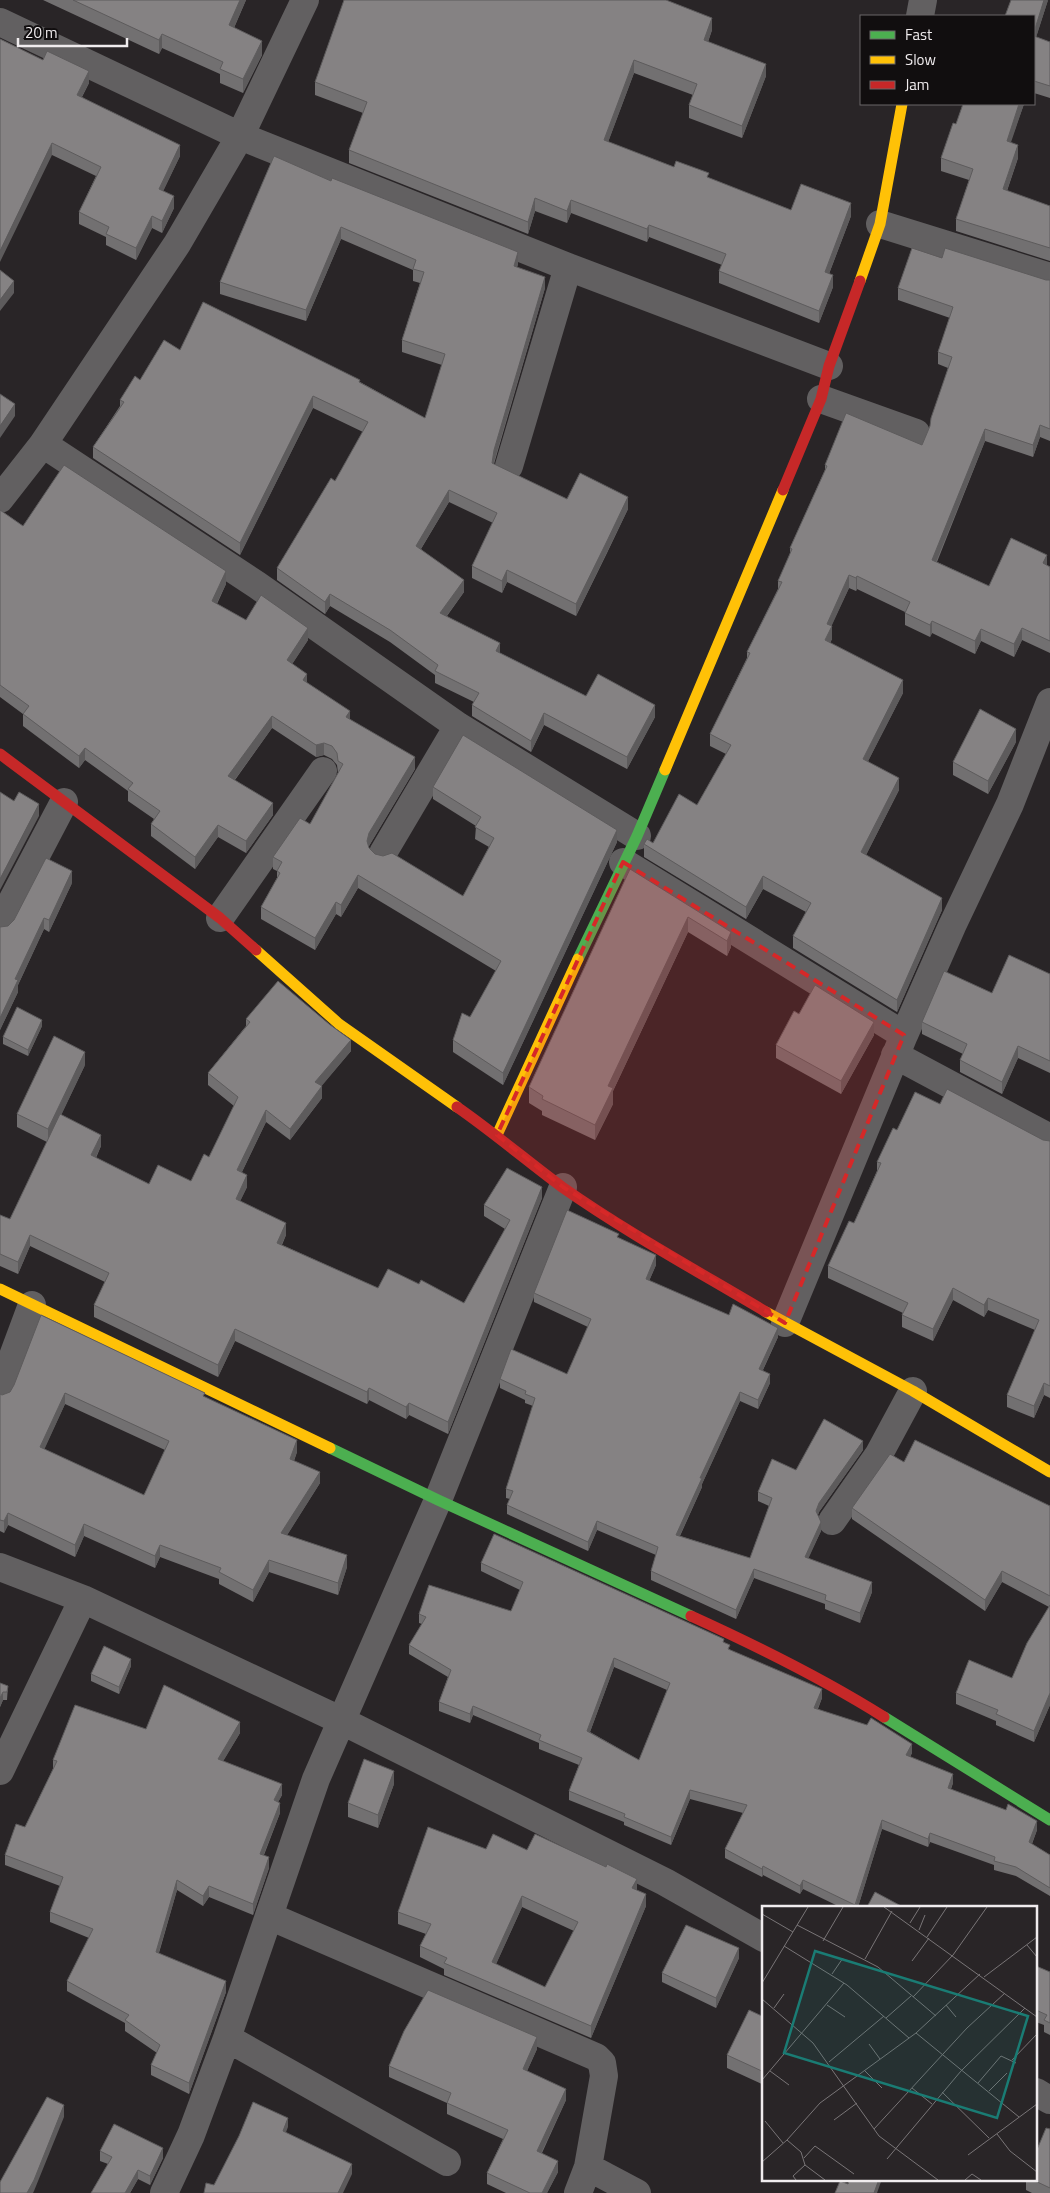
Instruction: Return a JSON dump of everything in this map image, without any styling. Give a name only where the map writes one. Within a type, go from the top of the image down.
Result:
[{"type":"street","points":[[0,499],[43,444],[177,244],[240,136],[305,0]]},
{"type":"street","points":[[920,15],[923,0]]},
{"type":"street","points":[[0,22],[240,136],[568,267],[829,366]]},
{"type":"street","points":[[497,1135],[637,836],[821,399],[829,366],[880,224],[902,105]]},
{"type":"street","points":[[880,224],[1050,277]]},
{"type":"street","points":[[509,466],[568,267]]},
{"type":"street","points":[[821,399],[916,432]]},
{"type":"street","points":[[43,444],[265,590],[458,726],[637,836]]},
{"type":"street","points":[[785,1323],[900,1045],[952,926],[1010,804],[1050,702]]},
{"type":"street","points":[[384,853],[458,726]]},
{"type":"street","points":[[0,754],[220,918],[338,1024],[497,1135],[563,1187],[652,1244],[785,1323],[913,1392],[1050,1472]]},
{"type":"street","points":[[220,918],[323,770]]},
{"type":"street","points":[[0,924],[64,802]]},
{"type":"street","points":[[624,862],[900,1045],[1050,1138]]},
{"type":"street","points":[[164,2193],[190,2135],[227,2038],[316,1779],[340,1720],[438,1500],[563,1187]]},
{"type":"street","points":[[0,1289],[438,1500],[759,1647],[842,1691],[1050,1820]]},
{"type":"street","points":[[0,1391],[32,1305]]},
{"type":"street","points":[[832,1521],[879,1454],[913,1392]]},
{"type":"street","points":[[0,1567],[82,1599],[340,1720],[665,1882],[762,1937]]},
{"type":"street","points":[[0,1770],[82,1599]]},
{"type":"street","points":[[269,1916],[596,2057],[602,2062],[604,2076],[588,2167],[578,2193]]},
{"type":"street","points":[[227,2038],[447,2162]]},
{"type":"street","points":[[1038,2093],[1050,2100]]},
{"type":"street","points":[[588,2167],[638,2193]]},
{"type":"highlighted area","points":[[623,862],[904,1035],[785,1323],[563,1187],[497,1135]]},
{"type":"building","points":[[73,0],[240,0],[229,25],[262,41],[243,79],[220,69],[223,62],[162,34],[159,40]]},
{"type":"building","points":[[344,0],[666,0],[712,18],[704,40],[766,64],[742,126],[689,105],[697,84],[634,60],[604,140],[674,167],[676,161],[709,173],[707,177],[791,210],[801,184],[851,203],[825,272],[833,275],[819,311],[719,271],[726,254],[649,225],[647,229],[571,200],[567,211],[535,198],[528,222],[349,150],[367,102],[315,82]]},
{"type":"building","points":[[1011,0],[1044,0],[1035,29],[1035,15],[1005,15]]},
{"type":"building","points":[[1035,36],[1050,42],[1050,86],[1035,81]]},
{"type":"building","points":[[0,39],[43,60],[47,51],[89,71],[77,95],[180,145],[159,189],[174,196],[162,221],[152,216],[136,248],[106,234],[109,227],[79,212],[101,167],[52,143],[0,251]]},
{"type":"building","points":[[963,105],[1019,105],[1007,141],[1018,145],[1003,189],[1050,206],[1050,248],[956,219],[973,169],[941,158],[953,123],[956,124]]},
{"type":"building","points":[[274,156],[331,181],[332,178],[518,252],[514,266],[545,277],[494,450],[492,463],[567,499],[580,473],[628,497],[607,541],[576,604],[507,570],[502,581],[472,566],[497,513],[449,490],[416,546],[464,580],[440,613],[500,643],[496,651],[586,696],[598,674],[655,705],[627,757],[544,713],[531,741],[472,705],[479,693],[435,671],[438,665],[390,630],[330,594],[325,602],[277,568],[331,478],[335,481],[368,422],[313,396],[240,543],[93,447],[124,402],[120,400],[135,376],[140,380],[164,340],[180,350],[203,302],[360,380],[359,382],[425,418],[445,354],[402,340],[424,272],[413,269],[416,260],[341,227],[306,310],[220,282]]},
{"type":"building","points":[[912,248],[942,258],[945,248],[1050,280],[1050,429],[1040,425],[1033,445],[985,429],[932,560],[989,586],[1011,538],[1047,555],[1043,563],[1050,567],[1050,641],[1022,628],[1014,644],[981,629],[975,641],[932,621],[930,625],[905,613],[910,602],[857,576],[856,578],[849,575],[827,624],[832,626],[825,640],[903,680],[863,759],[899,778],[861,852],[942,898],[897,1000],[793,936],[811,903],[763,876],[746,907],[644,844],[647,839],[653,843],[679,794],[697,805],[731,745],[710,734],[750,653],[747,652],[782,582],[778,581],[792,549],[790,548],[827,466],[825,465],[846,413],[922,445],[952,357],[938,352],[953,307],[898,288]]},
{"type":"building","points":[[0,270],[14,281],[0,300]]},
{"type":"building","points":[[0,394],[15,404],[0,426]]},
{"type":"building","points":[[64,465],[226,571],[212,601],[246,620],[261,595],[308,628],[287,660],[307,674],[303,680],[350,711],[346,717],[415,757],[369,833],[367,841],[369,848],[375,854],[383,856],[392,853],[463,896],[494,838],[475,827],[481,817],[433,787],[463,735],[617,830],[503,1073],[453,1040],[462,1013],[470,1017],[501,961],[358,875],[341,905],[336,902],[315,938],[261,907],[280,873],[277,871],[282,862],[273,857],[300,818],[310,824],[343,764],[338,761],[337,753],[332,746],[324,743],[316,745],[272,716],[228,776],[273,803],[246,841],[218,825],[195,857],[151,824],[160,811],[128,789],[133,783],[85,748],[79,756],[23,714],[29,706],[0,685],[0,510],[23,526]]},
{"type":"building","points":[[980,709],[1016,729],[988,781],[953,762]]},
{"type":"building","points":[[0,792],[14,801],[19,792],[39,804],[0,879]]},
{"type":"building","points":[[46,858],[72,871],[49,920],[44,918],[15,979],[18,980],[0,1018],[0,927],[8,926],[14,920]]},
{"type":"building","points":[[630,869],[731,932],[727,941],[688,917],[608,1086],[613,1088],[595,1125],[542,1099],[543,1096],[529,1087]]},
{"type":"building","points":[[1009,955],[1050,974],[1050,1061],[1018,1046],[1002,1082],[960,1060],[967,1044],[922,1022],[944,971],[992,993]]},
{"type":"building","points":[[278,981],[351,1040],[315,1082],[322,1086],[290,1129],[266,1110],[237,1170],[247,1175],[236,1199],[286,1223],[277,1243],[378,1288],[388,1269],[419,1284],[421,1280],[464,1303],[510,1220],[484,1205],[507,1168],[542,1187],[448,1422],[409,1403],[406,1407],[369,1388],[367,1392],[235,1329],[218,1365],[94,1305],[109,1273],[30,1235],[18,1262],[0,1254],[0,1215],[10,1219],[60,1114],[101,1135],[91,1155],[149,1184],[158,1165],[191,1181],[204,1154],[209,1157],[238,1097],[208,1073],[250,1022],[246,1019]]},
{"type":"building","points":[[815,985],[874,1022],[841,1081],[776,1045],[794,1011],[799,1014]]},
{"type":"building","points":[[17,1007],[42,1020],[28,1050],[3,1037]]},
{"type":"building","points":[[54,1036],[85,1052],[48,1129],[17,1114]]},
{"type":"building","points":[[947,1089],[1043,1140],[1050,1141],[1050,1386],[1044,1383],[1034,1406],[1007,1395],[1039,1320],[988,1298],[984,1305],[953,1288],[933,1329],[902,1315],[908,1303],[828,1266],[849,1221],[854,1223],[881,1163],[877,1162],[893,1128],[897,1130],[915,1092],[940,1104]]},
{"type":"building","points":[[567,1210],[619,1234],[617,1237],[656,1255],[646,1279],[729,1315],[733,1304],[778,1328],[759,1369],[770,1374],[758,1400],[740,1392],[676,1535],[750,1558],[772,1498],[758,1492],[772,1459],[796,1470],[824,1419],[863,1441],[819,1503],[816,1511],[821,1522],[805,1557],[872,1582],[860,1613],[825,1600],[826,1595],[754,1569],[736,1610],[651,1571],[658,1547],[597,1521],[588,1542],[507,1505],[513,1491],[506,1489],[535,1398],[525,1394],[526,1391],[500,1379],[511,1349],[567,1374],[591,1319],[534,1293]]},
{"type":"building","points":[[41,1315],[205,1393],[203,1396],[297,1440],[290,1459],[320,1472],[281,1533],[347,1555],[338,1583],[269,1560],[253,1590],[219,1572],[221,1568],[160,1545],[155,1556],[84,1524],[75,1545],[8,1513],[4,1521],[0,1520],[0,1394],[10,1392]],"holes":[[[65,1393],[169,1441],[144,1495],[40,1447]]]},
{"type":"building","points":[[915,1440],[1050,1506],[1050,1596],[1002,1571],[985,1600],[852,1508],[890,1454],[904,1462]]},
{"type":"building","points":[[494,1534],[724,1639],[723,1642],[730,1645],[728,1649],[822,1689],[814,1708],[867,1725],[871,1718],[912,1744],[906,1755],[953,1774],[948,1788],[1006,1810],[1008,1804],[1037,1821],[1029,1842],[1050,1855],[1050,1888],[1016,1867],[994,1861],[995,1857],[930,1833],[928,1839],[882,1820],[855,1905],[803,1880],[800,1886],[763,1866],[762,1869],[725,1849],[747,1805],[690,1790],[671,1837],[624,1817],[625,1814],[569,1791],[582,1758],[539,1740],[541,1735],[473,1706],[470,1714],[439,1702],[451,1670],[409,1645],[426,1617],[419,1614],[429,1585],[511,1611],[523,1582],[481,1563]],"holes":[[[614,1658],[670,1683],[639,1760],[587,1731]]]},
{"type":"building","points":[[1050,1605],[1050,1693],[1034,1731],[996,1714],[998,1710],[956,1693],[969,1660],[1012,1678],[1027,1643]]},
{"type":"building","points":[[104,1646],[131,1659],[119,1687],[91,1674]]},
{"type":"building","points":[[0,1683],[8,1686],[7,1692],[3,1692],[0,1698]]},
{"type":"building","points":[[164,1685],[240,1722],[218,1759],[282,1784],[274,1800],[280,1803],[260,1854],[269,1857],[253,1904],[209,1886],[203,1896],[177,1880],[156,1952],[226,1981],[189,2083],[151,2065],[160,2045],[125,2020],[129,2015],[67,1981],[93,1929],[50,1912],[63,1877],[5,1855],[16,1824],[25,1827],[57,1761],[53,1760],[75,1705],[146,1729]]},
{"type":"building","points":[[364,1759],[394,1771],[378,1815],[348,1803]]},
{"type":"building","points":[[428,1827],[486,1849],[493,1834],[527,1850],[535,1834],[606,1867],[607,1864],[637,1879],[632,1888],[646,1894],[591,2026],[444,1963],[447,1958],[420,1946],[431,1924],[398,1912]],"holes":[[[522,1896],[578,1922],[545,1987],[492,1962]]]},
{"type":"building","points":[[875,1892],[901,1906],[868,1906]]},
{"type":"building","points":[[686,1925],[739,1948],[716,1998],[662,1973]]},
{"type":"building","points":[[1038,1967],[1050,1972],[1050,2023],[1044,2020],[1047,2015],[1038,2011]]},
{"type":"building","points":[[428,1990],[537,2037],[523,2069],[566,2089],[537,2151],[558,2161],[542,2193],[530,2193],[487,2173],[508,2130],[447,2103],[451,2093],[389,2066],[404,2031]]},
{"type":"building","points":[[749,2010],[762,2016],[762,2071],[727,2055]]},
{"type":"building","points":[[47,2097],[64,2105],[34,2180],[27,2193],[0,2193],[0,2182]]},
{"type":"building","points":[[253,2102],[288,2118],[283,2131],[352,2164],[338,2193],[204,2193],[206,2183],[214,2185],[239,2136]]},
{"type":"building","points":[[114,2124],[163,2148],[150,2176],[138,2170],[125,2193],[91,2193],[112,2157],[100,2151]]},
{"type":"building","points":[[1046,2128],[1050,2129],[1050,2188],[1033,2180],[1038,2180],[1038,2147]]},
{"type":"building","points":[[850,2180],[879,2180],[874,2193],[835,2193],[840,2181],[848,2184]]},
{"type":"traffic: fast","points":[[578,959],[637,836],[665,770]]},
{"type":"traffic: fast","points":[[330,1448],[438,1500],[691,1616]]},
{"type":"traffic: fast","points":[[884,1717],[1050,1820]]},
{"type":"traffic: slow","points":[[860,281],[880,224],[902,105]]},
{"type":"traffic: slow","points":[[665,770],[783,490]]},
{"type":"traffic: slow","points":[[256,950],[339,1024],[457,1107]]},
{"type":"traffic: slow","points":[[497,1135],[578,959]]},
{"type":"traffic: slow","points":[[0,1289],[330,1448]]},
{"type":"traffic: slow","points":[[766,1312],[913,1391],[1050,1472]]},
{"type":"traffic: jam","points":[[783,490],[821,399],[829,366],[860,281]]},
{"type":"traffic: jam","points":[[0,754],[220,918],[256,950]]},
{"type":"traffic: jam","points":[[457,1107],[586,1204],[766,1312]]},
{"type":"traffic: jam","points":[[691,1616],[789,1663],[884,1717]]}]
